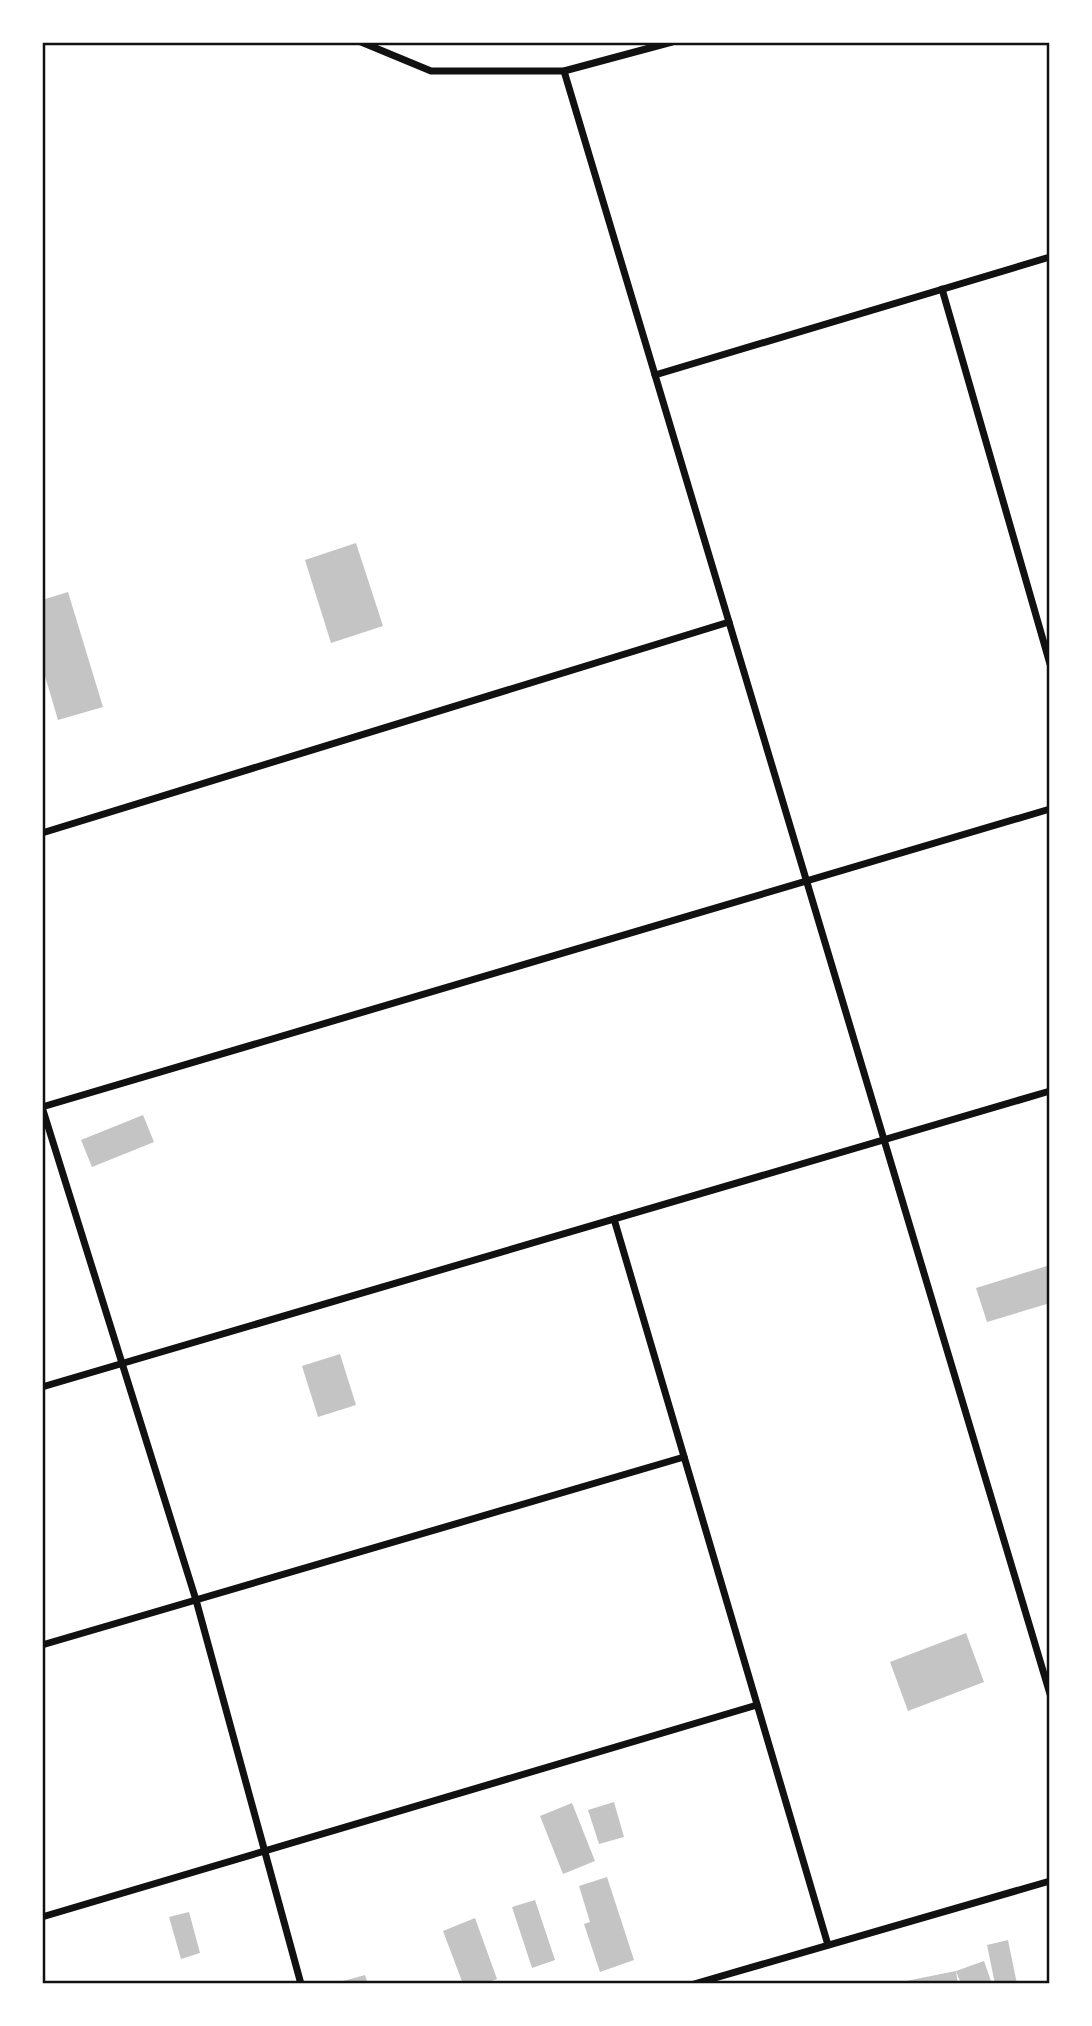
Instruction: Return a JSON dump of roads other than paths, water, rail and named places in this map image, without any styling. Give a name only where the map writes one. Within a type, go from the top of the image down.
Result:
[{"type":"street","points":[[361,42],[431,71],[564,71],[672,42]]},
{"type":"street","points":[[564,71],[1050,1694]]},
{"type":"street","points":[[655,375],[1050,257]]},
{"type":"street","points":[[942,289],[1050,664]]},
{"type":"street","points":[[42,833],[729,622]]},
{"type":"street","points":[[301,1984],[196,1600],[42,1107],[1050,809]]},
{"type":"street","points":[[42,1387],[1050,1091]]},
{"type":"street","points":[[614,1219],[828,1945]]},
{"type":"street","points":[[42,1645],[684,1457]]},
{"type":"street","points":[[42,1917],[757,1705]]},
{"type":"street","points":[[694,1984],[1050,1881]]}]
